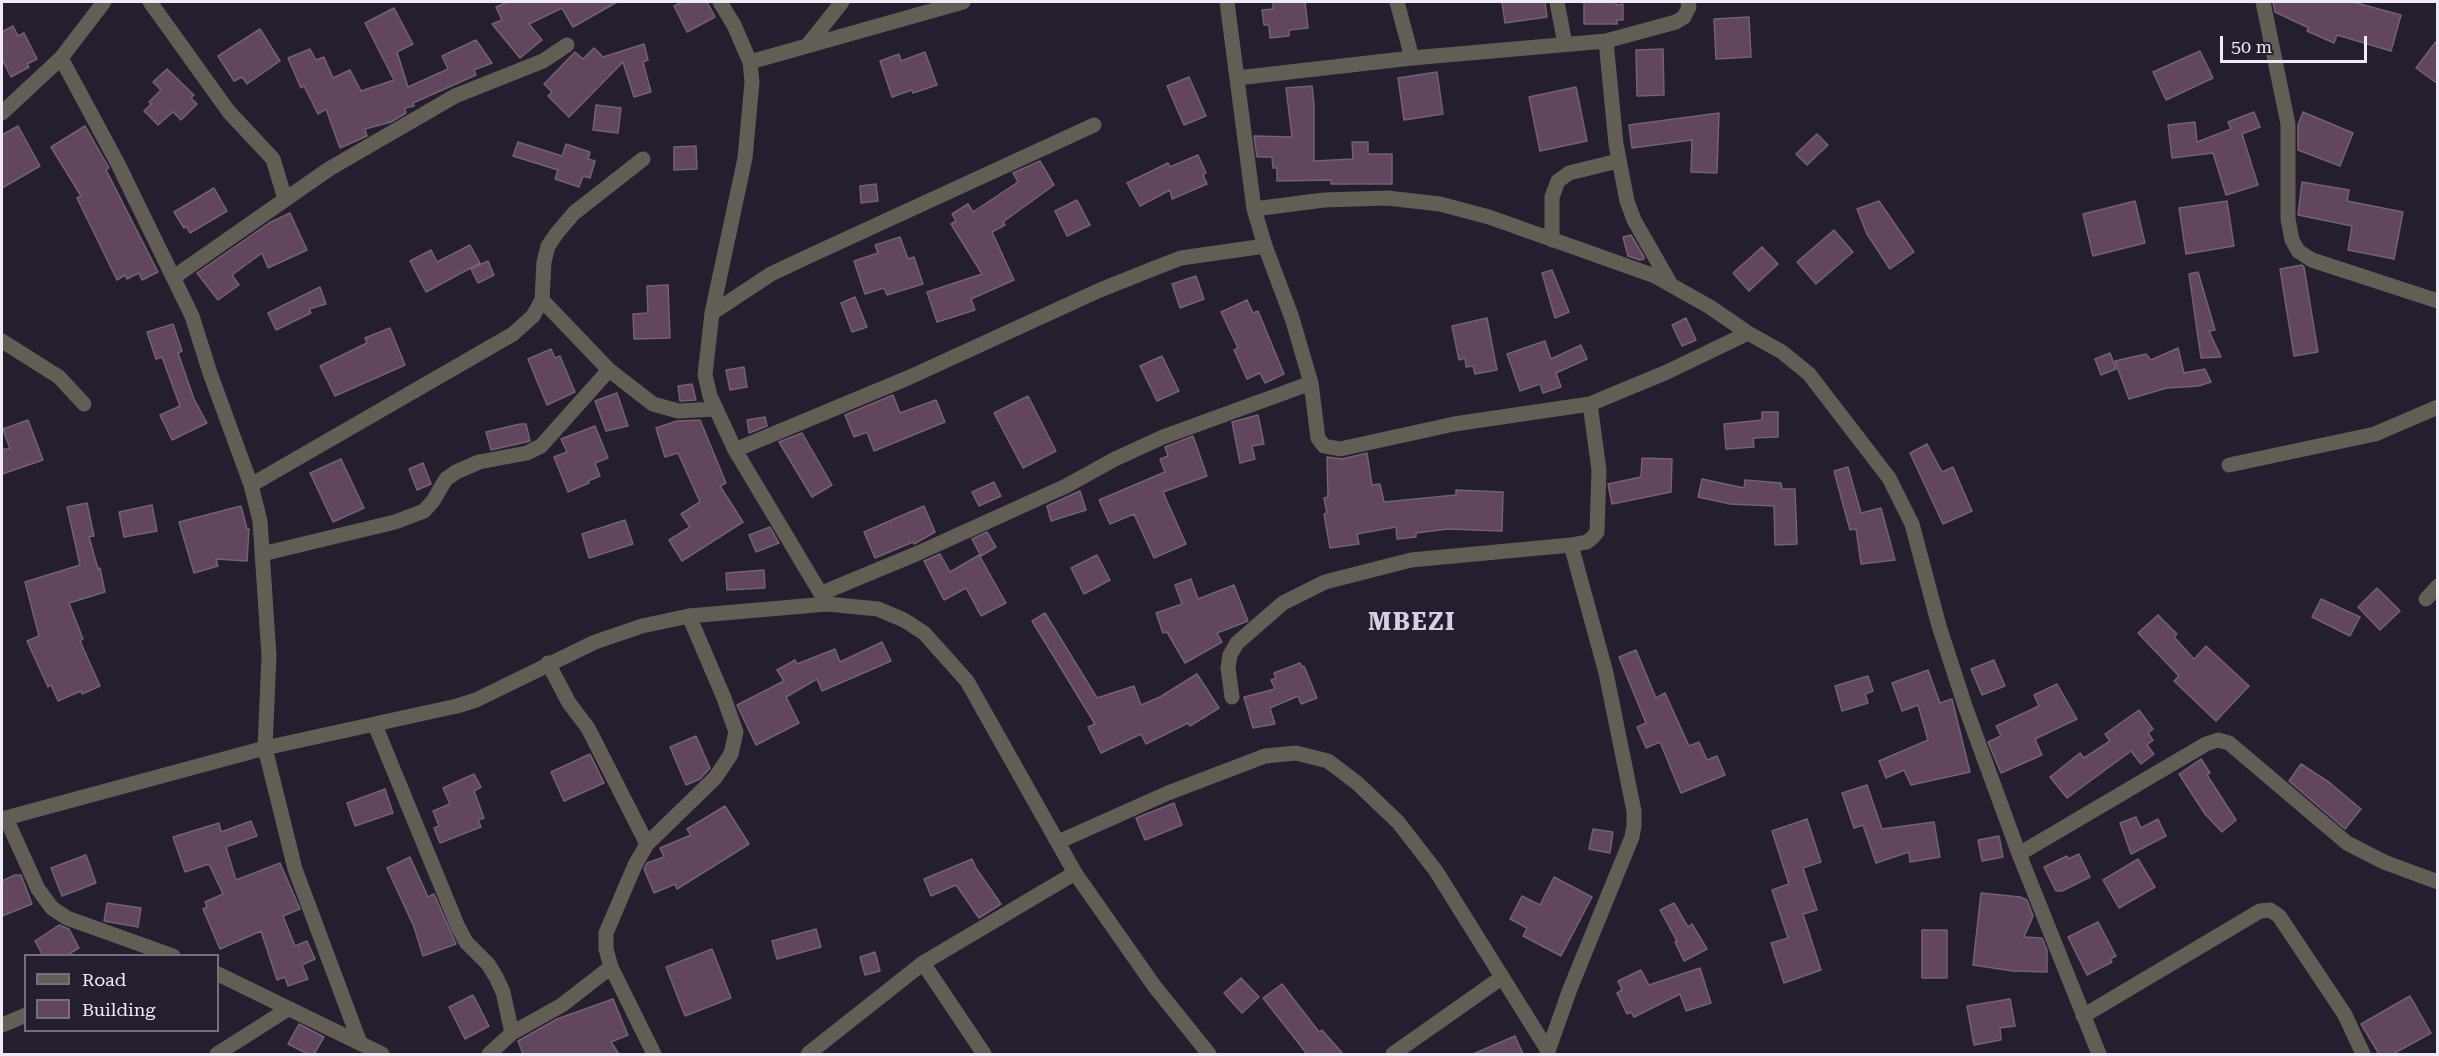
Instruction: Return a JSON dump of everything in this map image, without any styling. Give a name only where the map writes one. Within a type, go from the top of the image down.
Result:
[{"type":"street","points":[[2,113],[61,58],[104,2]]},
{"type":"street","points":[[150,2],[229,112],[273,159],[285,199]]},
{"type":"street","points":[[720,2],[734,25],[750,62],[752,82],[745,158],[712,313],[705,375],[710,396],[735,450],[824,598],[878,609],[904,620],[924,633],[967,681],[1075,873],[1155,987],[1209,1054]]},
{"type":"street","points":[[807,46],[842,2]]},
{"type":"street","points":[[750,62],[963,2]]},
{"type":"street","points":[[1227,2],[1254,209],[1292,318],[1311,383],[1318,438],[1324,446],[1340,449],[1454,424],[1590,404],[1667,372],[1748,333]]},
{"type":"street","points":[[1397,2],[1412,58]]},
{"type":"street","points":[[1557,2],[1565,44]]},
{"type":"street","points":[[1237,78],[1412,58],[1606,41],[1676,22],[1684,17],[1689,7],[1688,2]]},
{"type":"street","points":[[2262,2],[2288,124],[2288,219],[2292,240],[2298,251],[2312,260],[2438,302]]},
{"type":"street","points":[[1606,41],[1618,161],[1627,201],[1634,220],[1671,285]]},
{"type":"street","points":[[174,277],[329,169],[455,96],[543,61],[567,45]]},
{"type":"street","points":[[61,58],[118,164],[192,316],[251,485],[260,521],[269,656],[265,748],[295,869],[360,1043]]},
{"type":"street","points":[[712,313],[771,274],[807,256],[1094,125]]},
{"type":"street","points":[[251,485],[513,334],[533,316],[542,300],[544,262],[549,246],[557,233],[574,213],[643,159]]},
{"type":"street","points":[[1552,240],[1552,197],[1558,181],[1569,173],[1618,161]]},
{"type":"street","points":[[1254,209],[1324,200],[1387,198],[1440,204],[1489,217],[1655,276],[1782,352],[1809,374],[1889,478],[1912,524],[1939,626],[2019,854],[2099,1054]]},
{"type":"street","points":[[735,450],[910,377],[1100,290],[1155,268],[1181,258],[1265,246]]},
{"type":"street","points":[[542,300],[609,370],[653,404],[678,411],[716,409]]},
{"type":"street","points":[[2,341],[59,377],[84,404]]},
{"type":"street","points":[[262,554],[395,522],[424,512],[434,501],[446,479],[456,472],[480,462],[527,453],[541,446],[609,370]]},
{"type":"street","points":[[169,954],[67,918],[52,908],[38,889],[4,819],[265,748],[457,706],[476,700],[548,663],[623,633],[689,616],[824,598],[1066,486],[1115,459],[1163,437],[1311,383]]},
{"type":"street","points":[[1232,698],[1228,668],[1230,655],[1237,643],[1283,603],[1325,582],[1411,560],[1587,542],[1597,532],[1599,470],[1590,404]]},
{"type":"street","points":[[2229,465],[2375,434],[2438,407]]},
{"type":"street","points":[[1547,1052],[1632,837],[1634,826],[1632,800],[1606,674],[1571,545]]},
{"type":"street","points":[[2426,599],[2438,586]]},
{"type":"street","points":[[654,1054],[611,967],[606,950],[606,933],[635,865],[647,844],[715,778],[731,754],[736,732],[689,616]]},
{"type":"street","points":[[548,663],[569,704],[588,728],[647,844]]},
{"type":"street","points":[[375,725],[458,927],[466,942],[488,964],[503,992],[512,1033]]},
{"type":"street","points":[[2019,854],[2206,744],[2218,740],[2229,743],[2348,843],[2384,862],[2438,882]]},
{"type":"street","points":[[1058,842],[1168,793],[1265,756],[1296,753],[1328,761],[1357,783],[1398,822],[1436,871],[1547,1052]]},
{"type":"street","points":[[808,1054],[923,963],[1075,873]]},
{"type":"street","points":[[2083,1016],[2260,911],[2270,910],[2279,916],[2344,1015],[2363,1054]]},
{"type":"street","points":[[142,954],[153,947]]},
{"type":"street","points":[[923,963],[984,1054]]},
{"type":"street","points":[[489,1054],[512,1033],[562,1005],[611,967]]},
{"type":"street","points":[[219,974],[382,1054]]},
{"type":"street","points":[[1393,1054],[1501,978]]},
{"type":"street","points":[[217,1054],[288,1009]]},
{"type":"street","points":[[2,1025],[24,1016]]},
{"type":"building","points":[[508,2],[617,2],[573,27],[562,8],[529,24],[542,40],[520,58],[492,24],[502,20],[496,7]]},
{"type":"building","points":[[683,2],[707,2],[715,17],[687,32],[674,6]]},
{"type":"building","points":[[1273,2],[1305,2],[1308,28],[1289,30],[1289,36],[1270,38],[1269,25],[1264,25],[1262,10],[1273,9]]},
{"type":"building","points":[[1502,2],[1545,2],[1547,17],[1505,23]]},
{"type":"building","points":[[1584,2],[1623,4],[1623,20],[1617,20],[1617,24],[1584,24]]},
{"type":"building","points":[[2273,2],[2353,2],[2401,15],[2391,51],[2337,35],[2334,43],[2307,31],[2309,28],[2275,12]]},
{"type":"building","points":[[394,8],[413,44],[397,52],[408,87],[448,69],[442,56],[476,40],[492,63],[474,70],[476,75],[413,103],[414,106],[405,108],[406,113],[391,122],[365,129],[367,136],[340,148],[326,109],[318,114],[304,86],[301,88],[288,58],[310,49],[316,60],[324,57],[333,78],[350,70],[361,91],[394,80],[365,23]]},
{"type":"building","points":[[1749,17],[1751,57],[1716,59],[1714,19]]},
{"type":"building","points":[[13,26],[18,36],[24,33],[37,59],[27,64],[29,67],[11,77],[2,59],[2,32]]},
{"type":"building","points":[[260,29],[280,61],[247,84],[242,77],[234,81],[218,56]]},
{"type":"building","points":[[2438,39],[2438,84],[2416,68]]},
{"type":"building","points":[[644,44],[648,60],[643,62],[651,92],[634,97],[623,62],[569,117],[548,96],[552,92],[544,84],[575,52],[583,59],[594,48],[603,57]]},
{"type":"building","points":[[1663,49],[1664,95],[1637,96],[1636,50]]},
{"type":"building","points":[[2200,51],[2213,78],[2166,100],[2153,72]]},
{"type":"building","points":[[925,52],[937,85],[892,97],[880,61],[899,54],[901,61]]},
{"type":"building","points":[[167,69],[194,95],[191,98],[197,104],[181,120],[173,112],[158,125],[144,111],[161,90],[153,82]]},
{"type":"building","points":[[1437,72],[1443,114],[1404,120],[1398,78]]},
{"type":"building","points":[[1189,77],[1206,116],[1184,125],[1167,86]]},
{"type":"building","points":[[1312,86],[1314,161],[1353,159],[1352,142],[1368,142],[1368,154],[1392,154],[1392,184],[1331,184],[1331,180],[1277,181],[1277,168],[1273,168],[1272,157],[1257,157],[1254,136],[1292,137],[1286,88]]},
{"type":"building","points":[[1576,87],[1587,141],[1540,151],[1529,97]]},
{"type":"building","points":[[596,105],[621,108],[618,133],[593,130]]},
{"type":"building","points":[[2254,112],[2260,127],[2242,134],[2258,185],[2226,195],[2213,153],[2172,158],[2168,125],[2195,122],[2197,142],[2231,129],[2228,122]]},
{"type":"building","points":[[2303,112],[2353,133],[2340,166],[2298,150],[2298,125]]},
{"type":"building","points":[[1719,113],[1717,173],[1691,172],[1692,140],[1632,148],[1629,125]]},
{"type":"building","points":[[18,126],[40,166],[2,188],[2,135]]},
{"type":"building","points":[[85,126],[109,168],[106,170],[158,272],[142,280],[139,273],[127,279],[125,275],[117,280],[77,198],[81,196],[51,147]]},
{"type":"building","points":[[1817,134],[1828,145],[1807,165],[1796,154]]},
{"type":"building","points":[[518,142],[562,156],[566,144],[590,152],[588,159],[595,161],[590,178],[583,176],[579,187],[555,179],[558,170],[513,156]]},
{"type":"building","points":[[696,146],[697,169],[674,170],[674,147]]},
{"type":"building","points":[[1198,155],[1206,173],[1203,175],[1207,184],[1172,199],[1170,190],[1140,206],[1127,183],[1168,163],[1170,167]]},
{"type":"building","points":[[1040,161],[1054,185],[1003,222],[1005,225],[992,232],[1014,280],[971,299],[975,310],[937,322],[927,292],[982,274],[951,224],[956,221],[952,214],[968,204],[973,212],[1018,182],[1013,173]]},
{"type":"building","points":[[2302,182],[2349,190],[2347,201],[2403,212],[2394,259],[2348,250],[2352,226],[2298,215]]},
{"type":"building","points":[[876,184],[878,201],[861,203],[860,186]]},
{"type":"building","points":[[214,188],[227,211],[190,233],[174,212]]},
{"type":"building","points":[[1077,200],[1090,225],[1067,236],[1055,211]]},
{"type":"building","points":[[1879,201],[1914,252],[1890,269],[1867,234],[1857,209]]},
{"type":"building","points":[[2135,201],[2145,243],[2093,256],[2083,214]]},
{"type":"building","points":[[2227,201],[2234,246],[2186,254],[2179,208]]},
{"type":"building","points":[[290,213],[307,250],[268,268],[262,253],[232,275],[239,285],[218,300],[197,273],[269,223]]},
{"type":"building","points":[[1834,230],[1853,252],[1816,284],[1797,262]]},
{"type":"building","points":[[1631,235],[1644,259],[1628,256],[1623,237]]},
{"type":"building","points":[[900,237],[908,259],[914,257],[923,284],[887,295],[884,288],[865,294],[854,261],[878,253],[875,245]]},
{"type":"building","points":[[470,245],[480,263],[426,292],[410,261],[431,250],[437,262]]},
{"type":"building","points":[[1762,247],[1778,264],[1749,291],[1733,273]]},
{"type":"building","points":[[488,261],[494,275],[478,283],[471,269]]},
{"type":"building","points":[[2302,265],[2318,352],[2294,356],[2280,269]]},
{"type":"building","points":[[1552,270],[1569,312],[1555,318],[1542,273]]},
{"type":"building","points":[[2198,272],[2215,330],[2209,331],[2221,357],[2201,358],[2189,274]]},
{"type":"building","points":[[1196,276],[1204,299],[1180,308],[1172,284]]},
{"type":"building","points":[[668,285],[670,338],[634,339],[633,314],[648,313],[647,286]]},
{"type":"building","points":[[320,287],[326,304],[309,309],[311,313],[276,330],[268,313]]},
{"type":"building","points":[[855,297],[867,327],[852,332],[841,303]]},
{"type":"building","points":[[1247,300],[1253,313],[1258,311],[1284,374],[1265,383],[1260,373],[1247,379],[1234,350],[1238,348],[1221,312]]},
{"type":"building","points":[[1487,318],[1497,370],[1475,374],[1473,366],[1466,367],[1465,358],[1459,360],[1452,326]]},
{"type":"building","points":[[1686,318],[1696,340],[1682,346],[1672,325]]},
{"type":"building","points":[[173,324],[182,351],[178,353],[194,399],[207,423],[172,440],[160,415],[180,406],[162,357],[156,359],[147,332]]},
{"type":"building","points":[[390,328],[405,365],[335,396],[320,366],[367,343],[365,338]]},
{"type":"building","points":[[1545,341],[1551,359],[1581,345],[1587,359],[1556,373],[1561,387],[1543,393],[1540,384],[1520,391],[1507,354]]},
{"type":"building","points":[[2178,348],[2184,373],[2205,369],[2211,382],[2199,386],[2167,388],[2129,399],[2115,361],[2146,354],[2151,360]]},
{"type":"building","points":[[551,349],[555,358],[560,356],[575,392],[547,405],[528,359]]},
{"type":"building","points":[[2110,353],[2116,369],[2101,375],[2095,359]]},
{"type":"building","points":[[1162,356],[1179,391],[1157,401],[1140,366]]},
{"type":"building","points":[[744,367],[747,387],[730,390],[726,370]]},
{"type":"building","points":[[692,384],[696,400],[680,401],[678,386]]},
{"type":"building","points":[[617,393],[628,426],[606,431],[595,401]]},
{"type":"building","points":[[893,395],[900,413],[936,400],[945,422],[874,451],[867,432],[854,437],[845,415]]},
{"type":"building","points":[[1028,396],[1056,451],[1023,468],[994,413]]},
{"type":"building","points":[[1762,412],[1778,412],[1778,437],[1753,438],[1754,447],[1726,449],[1724,424],[1762,420]]},
{"type":"building","points":[[1258,415],[1264,444],[1252,446],[1255,459],[1240,463],[1232,422]]},
{"type":"building","points":[[765,417],[767,426],[749,433],[747,420]]},
{"type":"building","points":[[28,420],[43,460],[2,474],[2,449],[10,449],[3,429]]},
{"type":"building","points":[[700,420],[726,483],[720,486],[743,522],[682,561],[669,540],[690,527],[681,514],[700,502],[678,453],[665,457],[656,428],[677,421]]},
{"type":"building","points":[[526,424],[530,441],[491,450],[486,432]]},
{"type":"building","points":[[595,426],[608,458],[595,463],[600,476],[568,492],[554,457],[567,452],[561,439]]},
{"type":"building","points":[[802,433],[832,485],[812,497],[779,442]]},
{"type":"building","points":[[1193,436],[1207,476],[1163,492],[1186,544],[1154,558],[1134,514],[1110,524],[1099,500],[1165,472],[1160,459],[1168,456],[1165,447]]},
{"type":"building","points":[[1927,444],[1942,472],[1953,467],[1972,511],[1943,524],[1910,453]]},
{"type":"building","points":[[1367,453],[1372,485],[1380,484],[1384,502],[1456,495],[1456,490],[1503,492],[1502,531],[1448,529],[1416,533],[1416,537],[1397,539],[1396,527],[1357,534],[1359,544],[1330,548],[1324,514],[1327,513],[1324,498],[1328,497],[1327,457],[1342,459]]},
{"type":"building","points":[[1642,458],[1672,459],[1671,492],[1612,504],[1608,484],[1641,477]]},
{"type":"building","points":[[341,459],[364,508],[333,522],[310,473]]},
{"type":"building","points":[[423,463],[431,484],[417,490],[409,469]]},
{"type":"building","points":[[1848,467],[1861,513],[1881,508],[1895,560],[1861,564],[1856,529],[1850,530],[1834,471]]},
{"type":"building","points":[[1702,479],[1744,488],[1745,480],[1781,483],[1782,489],[1795,489],[1797,544],[1775,545],[1774,506],[1730,504],[1698,497]]},
{"type":"building","points":[[994,482],[1001,496],[979,506],[972,492]]},
{"type":"building","points":[[1080,491],[1086,510],[1051,521],[1047,506]]},
{"type":"building","points":[[87,503],[94,536],[89,537],[98,569],[100,568],[105,592],[69,603],[83,639],[80,641],[100,686],[58,701],[51,685],[48,687],[27,641],[39,636],[25,582],[80,565],[67,507]]},
{"type":"building","points":[[152,505],[157,531],[124,537],[119,512]]},
{"type":"building","points":[[241,506],[247,529],[249,529],[247,561],[216,559],[218,566],[194,573],[179,522]]},
{"type":"building","points":[[924,506],[935,532],[914,544],[913,542],[875,558],[864,532]]},
{"type":"building","points":[[625,520],[633,544],[589,558],[582,534]]},
{"type":"building","points":[[770,527],[779,543],[756,552],[749,535]]},
{"type":"building","points":[[987,532],[996,547],[981,556],[972,539]]},
{"type":"building","points":[[940,554],[950,572],[979,555],[1006,603],[981,616],[966,588],[944,600],[924,561]]},
{"type":"building","points":[[1097,555],[1110,580],[1084,594],[1071,568]]},
{"type":"building","points":[[764,570],[765,588],[727,590],[726,573]]},
{"type":"building","points":[[1191,579],[1198,599],[1234,585],[1248,621],[1217,633],[1222,642],[1185,663],[1167,632],[1163,633],[1156,613],[1182,604],[1175,585]]},
{"type":"building","points":[[2377,588],[2400,611],[2380,630],[2358,607]]},
{"type":"building","points":[[2321,599],[2360,617],[2350,636],[2312,617]]},
{"type":"building","points":[[1045,613],[1097,698],[1134,686],[1141,705],[1160,697],[1197,674],[1219,708],[1190,726],[1188,723],[1146,744],[1141,734],[1101,753],[1088,727],[1095,724],[1032,621]]},
{"type":"building","points":[[2158,615],[2177,634],[2174,637],[2194,659],[2206,646],[2249,686],[2216,721],[2174,681],[2179,676],[2138,633]]},
{"type":"building","points":[[882,642],[891,661],[822,691],[817,679],[786,697],[799,723],[756,745],[737,705],[784,681],[777,670],[795,660],[797,664],[835,649],[840,662]]},
{"type":"building","points":[[1636,650],[1656,698],[1665,693],[1689,746],[1699,742],[1707,760],[1717,756],[1725,775],[1681,793],[1660,742],[1646,748],[1637,727],[1646,723],[1619,657]]},
{"type":"building","points":[[1994,660],[2005,686],[1982,695],[1971,669]]},
{"type":"building","points":[[1300,663],[1302,667],[1304,666],[1317,698],[1301,704],[1298,696],[1270,708],[1275,724],[1253,728],[1244,697],[1275,689],[1271,680],[1276,678],[1274,673]]},
{"type":"building","points":[[1928,670],[1940,703],[1952,699],[1970,772],[1911,785],[1904,770],[1886,778],[1879,761],[1928,740],[1918,705],[1902,711],[1892,683]]},
{"type":"building","points":[[1868,676],[1873,691],[1865,694],[1868,703],[1842,711],[1835,686]]},
{"type":"building","points":[[2057,684],[2077,719],[2035,739],[2042,755],[2001,773],[1988,742],[2001,736],[1996,726],[2039,706],[2034,695]]},
{"type":"building","points":[[2139,710],[2153,729],[2148,733],[2153,740],[2147,745],[2154,754],[2141,764],[2131,751],[2067,798],[2050,777],[2080,753],[2084,758],[2110,741],[2105,734]]},
{"type":"building","points":[[696,736],[710,768],[700,779],[686,785],[670,747]]},
{"type":"building","points":[[590,754],[604,783],[564,801],[551,772]]},
{"type":"building","points":[[2201,759],[2210,773],[2207,775],[2236,820],[2222,832],[2205,814],[2179,774]]},
{"type":"building","points":[[2301,764],[2330,783],[2361,809],[2345,829],[2289,781]]},
{"type":"building","points":[[474,774],[481,787],[474,791],[484,818],[478,820],[481,827],[440,843],[434,828],[439,826],[433,811],[450,804],[443,788]]},
{"type":"building","points":[[1867,785],[1882,829],[1934,822],[1940,857],[1910,862],[1909,852],[1876,863],[1863,825],[1854,828],[1842,793]]},
{"type":"building","points":[[385,789],[393,813],[355,826],[347,803]]},
{"type":"building","points":[[1174,803],[1182,825],[1145,840],[1136,818]]},
{"type":"building","points":[[725,806],[749,844],[677,889],[675,884],[654,893],[644,869],[647,863],[664,857],[660,848],[691,835],[687,829]]},
{"type":"building","points":[[2136,817],[2141,828],[2158,819],[2166,836],[2131,854],[2120,823]]},
{"type":"building","points":[[1807,819],[1821,862],[1803,868],[1817,910],[1803,914],[1821,970],[1784,983],[1771,943],[1788,938],[1772,890],[1789,884],[1772,831]]},
{"type":"building","points":[[251,821],[257,836],[226,847],[236,880],[280,863],[300,909],[283,916],[295,946],[307,941],[315,959],[302,965],[308,979],[288,986],[285,977],[277,980],[261,931],[220,949],[203,909],[207,907],[205,902],[223,894],[209,864],[185,872],[173,837],[219,823],[221,832]]},
{"type":"building","points":[[1593,829],[1613,832],[1610,853],[1589,849]]},
{"type":"building","points":[[1999,836],[2003,857],[1982,861],[1978,840]]},
{"type":"building","points":[[2079,854],[2090,877],[2062,891],[2056,891],[2044,867],[2067,856],[2068,859]]},
{"type":"building","points":[[86,855],[96,883],[62,896],[51,868]]},
{"type":"building","points":[[410,857],[428,897],[434,894],[456,944],[423,956],[414,927],[387,868]]},
{"type":"building","points":[[972,859],[1001,904],[979,918],[956,885],[931,896],[924,879]]},
{"type":"building","points":[[2138,859],[2155,887],[2119,908],[2103,880]]},
{"type":"building","points":[[15,875],[21,875],[32,904],[2,916],[2,881]]},
{"type":"building","points":[[1554,877],[1592,897],[1561,956],[1523,936],[1527,928],[1510,919],[1522,896],[1540,905]]},
{"type":"building","points":[[1981,893],[2020,897],[2027,900],[2033,916],[2024,937],[2042,938],[2047,950],[2047,972],[2013,971],[1973,965]]},
{"type":"building","points":[[107,903],[141,908],[138,927],[104,921]]},
{"type":"building","points":[[1674,903],[1688,927],[1692,924],[1707,949],[1684,961],[1675,942],[1677,941],[1660,910]]},
{"type":"building","points":[[2098,922],[2116,956],[2110,959],[2112,962],[2087,975],[2068,937]]},
{"type":"building","points":[[59,925],[69,929],[79,948],[68,954],[42,954],[35,941]]},
{"type":"building","points":[[816,929],[821,947],[777,959],[772,941]]},
{"type":"building","points":[[1922,930],[1947,930],[1947,978],[1922,978]]},
{"type":"building","points":[[712,949],[731,998],[685,1016],[666,967]]},
{"type":"building","points":[[875,952],[880,971],[865,975],[860,957]]},
{"type":"building","points":[[1700,968],[1711,1003],[1686,1011],[1680,994],[1634,1017],[1631,1012],[1627,1014],[1617,993],[1622,990],[1618,981],[1641,970],[1649,985]]},
{"type":"building","points":[[1241,978],[1259,997],[1242,1013],[1224,993]]},
{"type":"building","points":[[1282,984],[1319,1032],[1322,1030],[1343,1054],[1307,1054],[1263,998]]},
{"type":"building","points":[[473,995],[489,1026],[465,1039],[449,1007]]},
{"type":"building","points":[[2410,996],[2431,1033],[2393,1054],[2379,1054],[2361,1024]]},
{"type":"building","points":[[613,999],[628,1035],[611,1042],[619,1054],[523,1054],[518,1041],[557,1019]]},
{"type":"building","points":[[2010,999],[2015,1026],[2000,1028],[2001,1040],[1974,1045],[1967,1006]]},
{"type":"building","points":[[299,1024],[324,1037],[314,1054],[308,1054],[288,1044]]},
{"type":"building","points":[[1515,1036],[1523,1054],[1473,1054]]},
{"type":"district","name":"MBEZI","points":[[1412,623]]}]
